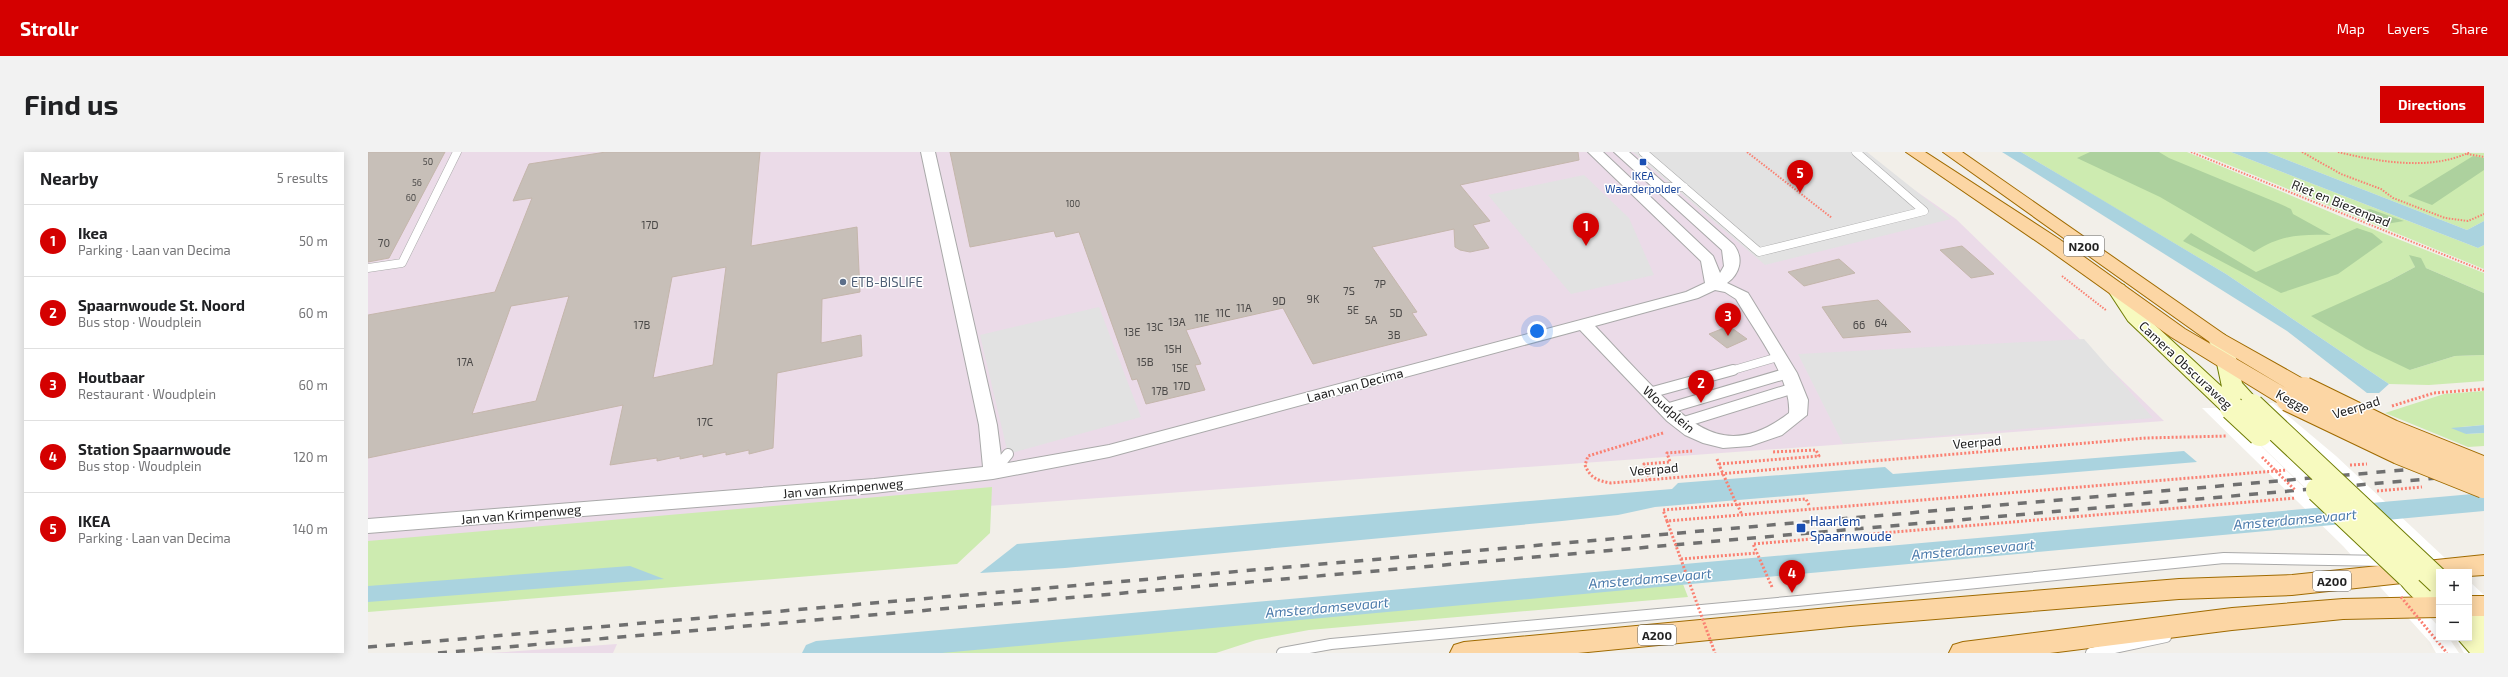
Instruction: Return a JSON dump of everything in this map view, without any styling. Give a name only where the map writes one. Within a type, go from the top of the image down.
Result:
[{"type":"main road","name":"Camera Obscuraweg","points":[[1914,152],[2052,242],[2117,289],[2135,317],[2242,407],[2436,579]]},
{"type":"main road","name":"N200","points":[[1951,152],[2218,339]]},
{"type":"main road","name":"Kegge","points":[[2117,289],[2227,364],[2296,394],[2484,469]]},
{"type":"main road","name":"Camera Obscuraweg","points":[[2218,339],[2227,364],[2232,385],[2242,407],[2436,602]]},
{"type":"main road","name":"Kegge","points":[[2218,339],[2296,394],[2399,452],[2484,486]]},
{"type":"main road","name":"A200","points":[[1464,653],[1850,616],[2179,589],[2292,585],[2484,563]]},
{"type":"main road","name":"A200","points":[[1963,653],[2232,619],[2343,609],[2436,605]]},
{"type":"main road","points":[[2472,606],[2484,606]]},
{"type":"main road","points":[[2472,612],[2484,623]]},
{"type":"main road","points":[[2472,637],[2484,650]]},
{"type":"street","points":[[928,152],[988,426],[993,472]]},
{"type":"street","points":[[1595,152],[1708,259],[1712,271],[1713,284]]},
{"type":"street","name":"Laan van Decima","points":[[993,472],[1109,451],[1692,295],[1727,277],[1734,266],[1734,258],[1729,248],[1621,152]]},
{"type":"street","name":"Woudplein","points":[[1583,323],[1649,393],[1683,425],[1710,440],[1749,440],[1768,436],[1786,426],[1798,415],[1799,400],[1791,380],[1742,296],[1731,289],[1713,284]]},
{"type":"street","name":"Jan van Krimpenweg","points":[[368,526],[874,486],[993,472]]},
{"type":"lane","points":[[368,268],[402,263],[457,152]]},
{"type":"lane","points":[[1643,152],[1758,252],[1924,211],[1903,191],[1856,152]]},
{"type":"lane","points":[[1661,187],[1684,187]]},
{"type":"lane","points":[[1649,393],[1778,357]]},
{"type":"lane","points":[[1666,409],[1791,380]]},
{"type":"lane","points":[[1683,425],[1791,380]]},
{"type":"lane","points":[[993,472],[1008,454]]},
{"type":"lane","name":"A200","points":[[1282,653],[1331,644],[1790,602],[2224,558],[2484,563]]},
{"type":"lane","name":"A200","points":[[2090,653],[2183,634],[2232,619]]},
{"type":"path","points":[[1747,152],[1848,230]]},
{"type":"path","name":"Riet en Biezenpad","points":[[2191,152],[2484,271]]},
{"type":"path","points":[[2302,152],[2341,174],[2381,189],[2393,198],[2445,218],[2468,221],[2484,214]]},
{"type":"path","points":[[2338,152],[2366,159],[2398,161],[2445,160],[2461,158],[2469,153],[2484,157]]},
{"type":"path","points":[[2058,272],[2108,312]]},
{"type":"path","name":"Veerpad","points":[[2388,407],[2434,393],[2484,389]]},
{"type":"path","name":"Veerpad","points":[[1683,425],[1588,456],[1585,465],[1589,475],[1603,482],[1650,480],[2146,438],[2234,436]]},
{"type":"path","points":[[1742,515],[1719,464],[1819,456],[1816,450],[1771,452]]},
{"type":"path","points":[[1650,480],[1644,464],[1670,462],[1667,453]]},
{"type":"path","points":[[2342,466],[2374,463]]},
{"type":"path","points":[[1667,521],[2294,470]]},
{"type":"path","points":[[2373,491],[2428,487]]},
{"type":"path","points":[[1772,587],[1754,544],[2301,497]]},
{"type":"path","points":[[1715,653],[1663,510],[1806,498],[1809,505]]},
{"type":"path","points":[[1681,559],[1757,553]]},
{"type":"path","points":[[1788,578],[1790,585]]},
{"type":"shaded area","points":[[368,152],[1860,152],[1956,219],[2164,421],[725,525],[368,555]]},
{"type":"shaded area","points":[[1633,152],[1867,152],[1951,219],[1765,265]]},
{"type":"shaded area","points":[[1584,175],[1629,218],[1654,275],[1571,294],[1488,195]]},
{"type":"shaded area","points":[[1099,307],[1141,417],[1008,454],[980,335]]},
{"type":"shaded area","points":[[2084,339],[2153,418],[1843,444],[1798,354]]},
{"type":"shaded area","points":[[617,644],[613,653],[491,653]]},
{"type":"green space","points":[[2021,152],[2187,152],[2342,217],[2484,273],[2484,293],[2426,268],[2410,256],[2415,267],[2387,282],[2410,370],[2455,356],[2484,355],[2484,381],[2429,385],[2389,384],[2226,274]]},
{"type":"green space","points":[[2090,152],[2159,152],[2169,158],[2291,209],[2293,214],[2331,235],[2300,235],[2273,242],[2254,252],[2160,197],[2077,158]]},
{"type":"green space","points":[[2197,152],[2231,152],[2478,248],[2484,245],[2484,269]]},
{"type":"green space","points":[[2267,152],[2484,153],[2484,221],[2467,230]]},
{"type":"green space","points":[[2473,156],[2484,158],[2484,170],[2432,205],[2408,196]]},
{"type":"green space","points":[[2370,209],[2404,221],[2386,224],[2362,211]]},
{"type":"green space","points":[[2357,228],[2372,233],[2383,242],[2338,274],[2281,293],[2183,241],[2191,233],[2256,272]]},
{"type":"green space","points":[[2409,255],[2421,258],[2426,268],[2484,293],[2484,355],[2455,356],[2410,370],[2366,349],[2311,316],[2387,282],[2415,267]]},
{"type":"green space","points":[[2484,391],[2484,425],[2461,427],[2466,434],[2484,433],[2484,446],[2468,447],[2385,413],[2444,394]]},
{"type":"green space","points":[[992,487],[990,533],[957,564],[368,612],[368,541]]},
{"type":"green space","points":[[1681,579],[1688,597],[1309,630],[1256,640],[1216,653],[900,653]]},
{"type":"water","points":[[2002,152],[2021,152],[2226,274],[2389,384],[2379,393],[2367,393],[2287,331]]},
{"type":"water","points":[[2231,152],[2267,152],[2467,230],[2484,221],[2484,245],[2478,248]]},
{"type":"water","points":[[2484,425],[2484,433],[2466,434],[2451,428]]},
{"type":"water","points":[[2184,451],[2197,462],[1655,507],[1618,515],[1562,521],[1065,568],[980,573],[1017,544],[1672,489],[1678,483],[1885,467],[1893,474]]},
{"type":"water","points":[[630,566],[664,579],[368,602],[368,586]]},
{"type":"pier","points":[[2273,403],[2336,456],[2457,569],[2436,569],[2436,619],[2363,543],[2222,408]]},
{"type":"pier","points":[[2202,408],[2219,408],[2259,444],[2360,542],[2436,624],[2436,641],[2451,641],[2459,653],[2436,653],[2430,642],[2343,546]]},
{"type":"pier","points":[[2472,584],[2484,595],[2484,653],[2464,653],[2457,641],[2472,641]]},
{"type":"building","points":[[368,152],[445,152],[389,258],[368,262]]},
{"type":"building","points":[[606,152],[760,152],[751,246],[857,227],[860,292],[822,299],[821,343],[861,335],[862,356],[777,373],[773,448],[749,454],[749,450],[726,455],[726,452],[703,457],[703,454],[680,459],[680,456],[657,461],[657,458],[610,465],[623,405],[368,458],[368,315],[495,292],[532,198],[513,201],[529,164]],"holes":[[[726,267],[713,365],[653,378],[672,277]],[[569,296],[536,401],[472,414],[511,306]]]},
{"type":"building","points":[[950,152],[1578,152],[1579,160],[1460,185],[1490,221],[1473,225],[1489,248],[1470,252],[1460,250],[1455,247],[1454,229],[1372,247],[1417,312],[1412,313],[1427,335],[1313,364],[1283,308],[1186,330],[1201,364],[1195,365],[1205,390],[1146,404],[1137,379],[1132,380],[1079,232],[1056,237],[1054,231],[970,247]]},
{"type":"building","points":[[1962,246],[1994,274],[1971,278],[1940,250]]},
{"type":"building","points":[[1839,259],[1855,273],[1804,286],[1788,272]]},
{"type":"building","points":[[1878,300],[1911,332],[1843,338],[1822,307]]},
{"type":"building","points":[[1729,326],[1747,339],[1727,348],[1709,334]]},
{"type":"waterway","name":"Amsterdamsevaart","points":[[816,653],[2484,502]]},
{"type":"railway","points":[[368,647],[2484,463]]},
{"type":"railway","points":[[438,653],[2484,474]]},
{"type":"place","name":"IKEA Waarderpolder","points":[[1643,162]]},
{"type":"place","name":"IKEA","points":[[1800,193]]},
{"type":"place","name":"Ikea","points":[[1586,246]]},
{"type":"place","name":"ETB-BISLIFE","points":[[843,282]]},
{"type":"place","name":"Houtbaar","points":[[1728,336]]},
{"type":"place","name":"Spaarnwoude St. Noord","points":[[1701,403]]},
{"type":"place","name":"Haarlem Spaarnwoude","points":[[1801,528]]},
{"type":"place","name":"Station Spaarnwoude","points":[[1792,593]]}]
